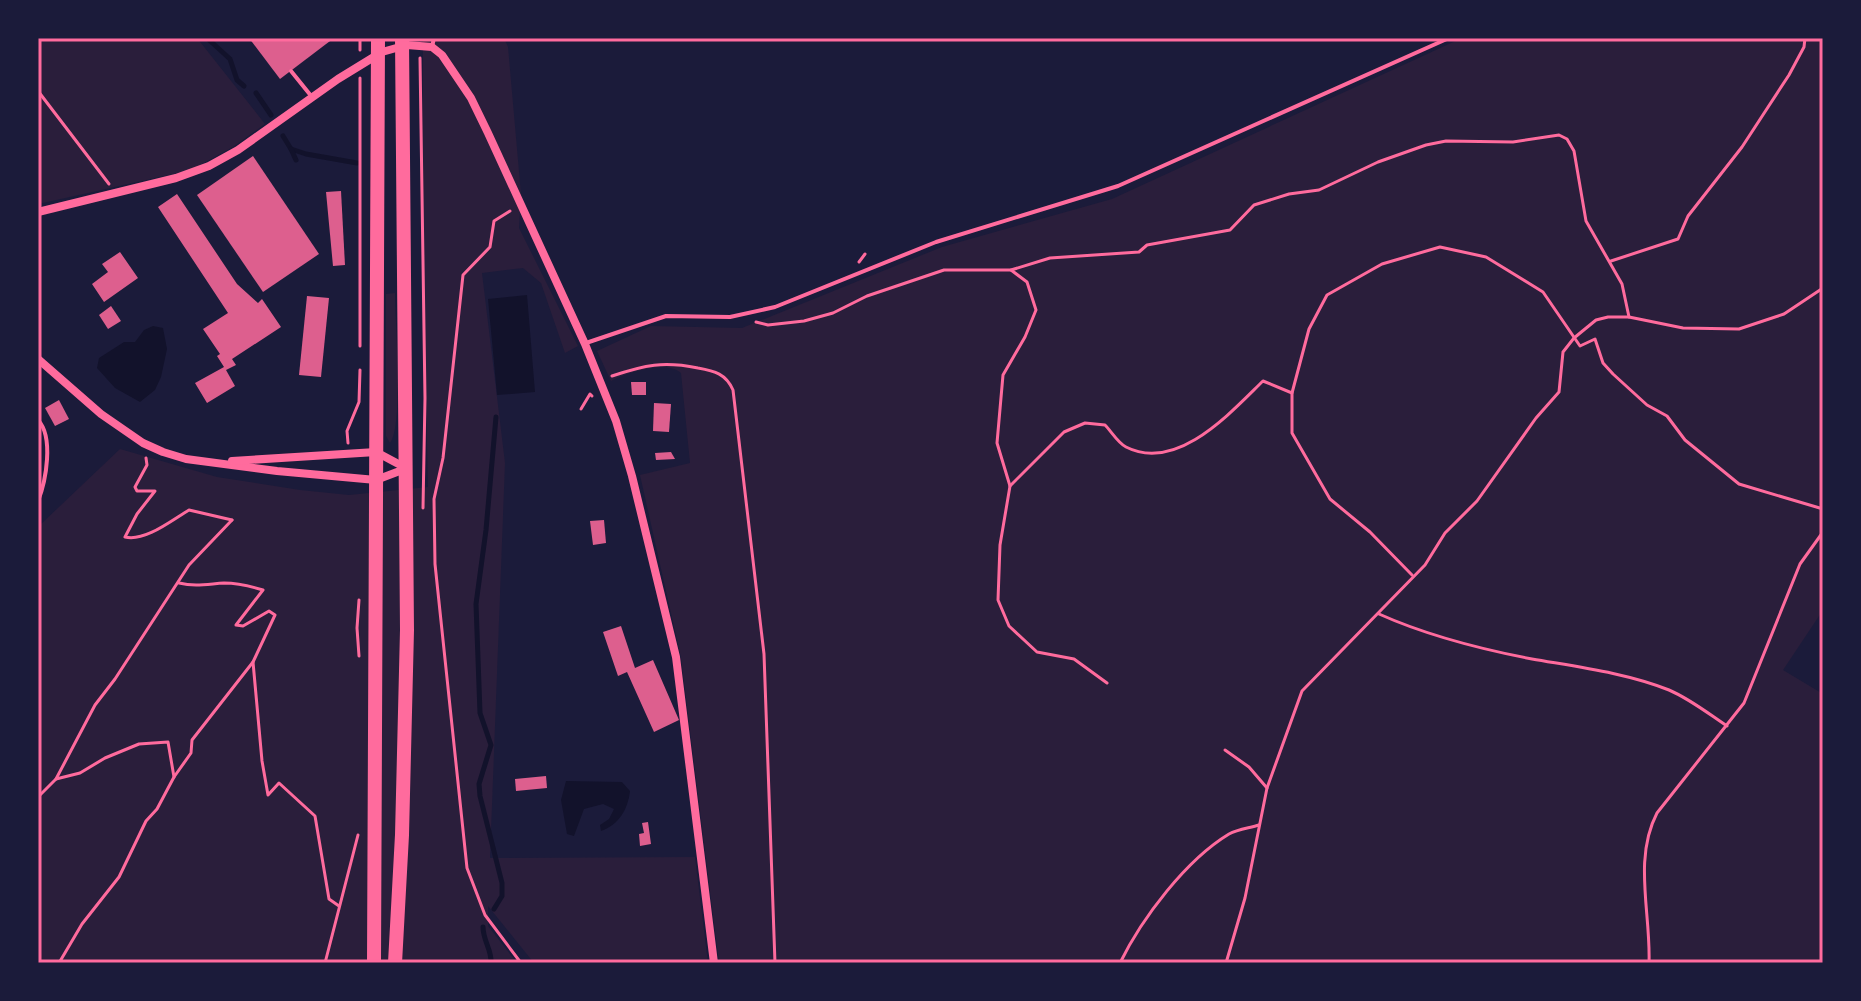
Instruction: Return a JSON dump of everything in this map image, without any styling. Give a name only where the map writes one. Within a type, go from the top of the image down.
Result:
[{"type":"main road","points":[[374,963],[378,38]]},
{"type":"main road","points":[[395,963],[405,723],[407,468],[402,38]]},
{"type":"street","points":[[38,212],[176,178],[209,166],[238,150],[382,52],[433,42],[471,98],[585,344],[616,421],[676,657],[714,963]]},
{"type":"street","points":[[38,359],[101,414],[143,443],[186,459],[376,480],[407,468]]},
{"type":"street","points":[[212,462],[376,452],[407,468]]},
{"type":"lane","points":[[585,344],[666,316],[730,317],[775,307],[936,242],[1118,186],[1449,38]]},
{"type":"lane","points":[[291,71],[312,97]]},
{"type":"lane","points":[[38,420],[46,429],[47,480],[38,501]]},
{"type":"path","points":[[360,38],[360,56]]},
{"type":"path","points":[[1611,261],[1678,239],[1688,216],[1742,147],[1789,75],[1804,47],[1805,38]]},
{"type":"path","points":[[420,53],[425,398],[423,508]]},
{"type":"path","points":[[360,72],[360,347]]},
{"type":"path","points":[[38,91],[116,193]]},
{"type":"path","points":[[750,313],[756,322],[768,325],[804,321],[833,313],[867,296],[944,270],[1011,270],[1050,258],[1139,252],[1147,245],[1230,230],[1254,205],[1289,194],[1319,190],[1388,158],[1426,145],[1446,141],[1513,142],[1559,135],[1567,139],[1574,151],[1586,221],[1622,284],[1629,317]]},
{"type":"path","points":[[500,217],[494,221],[490,247],[463,275],[443,458],[434,499],[435,564],[467,868],[485,915],[521,963]]},
{"type":"path","points":[[1412,575],[1370,532],[1330,499],[1292,433],[1292,393],[1309,329],[1327,295],[1382,264],[1440,247],[1486,257],[1543,292],[1580,346],[1595,339],[1603,363],[1613,374],[1647,405],[1667,416],[1685,440],[1739,484],[1823,509]]},
{"type":"path","points":[[1011,270],[1027,282],[1036,310],[1025,337],[1003,375],[997,443],[1010,486],[1000,545],[998,600],[1009,626],[1037,652],[1074,659],[1107,683]]},
{"type":"path","points":[[1226,963],[1245,898],[1267,788],[1302,691],[1425,565],[1445,533],[1477,501],[1536,418],[1559,392],[1563,352],[1574,338],[1596,320],[1608,317],[1629,317],[1707,331],[1739,329],[1784,314],[1823,288]]},
{"type":"path","points":[[348,453],[347,431],[359,402],[360,361]]},
{"type":"path","points":[[600,380],[631,370],[675,363],[713,371],[728,378],[736,403],[764,654],[775,963]]},
{"type":"path","points":[[1010,486],[1064,432],[1085,423],[1105,425],[1125,447],[1154,453],[1177,448],[1212,430],[1263,381],[1292,393]]},
{"type":"path","points":[[38,797],[56,779],[95,705],[189,565],[232,520],[189,510],[145,535],[132,539],[125,537],[137,514],[155,491],[137,491],[135,487],[147,465],[143,443]]},
{"type":"path","points":[[1649,963],[1645,851],[1650,827],[1657,813],[1727,726],[1752,688],[1800,564],[1823,532]]},
{"type":"path","points":[[59,963],[82,924],[119,877],[146,821],[191,753],[192,740],[253,662],[260,643],[273,623],[275,615],[269,611],[243,626],[236,625],[263,590],[244,584],[201,586],[179,583]]},
{"type":"path","points":[[359,659],[357,628],[360,596]]},
{"type":"path","points":[[1379,614],[1408,627],[1489,650],[1644,682],[1671,691],[1727,726]]},
{"type":"path","points":[[253,662],[268,795],[279,783],[315,816],[329,899],[339,906]]},
{"type":"path","points":[[56,779],[80,773],[105,758],[139,744],[168,742],[174,777]]},
{"type":"path","points":[[1225,750],[1249,767],[1267,788]]},
{"type":"path","points":[[1120,963],[1128,946],[1185,868],[1232,832],[1259,825]]},
{"type":"path","points":[[325,963],[361,826]]},
{"type":"shaded area","points":[[38,38],[197,38],[265,124],[233,147],[191,170],[38,204]]},
{"type":"shaded area","points":[[423,38],[504,38],[508,47],[521,194],[519,228],[578,346],[565,353],[541,283],[523,268],[482,273],[505,463],[490,858],[695,857],[708,963],[534,963],[488,906],[488,926],[517,963],[38,963],[38,527],[120,449],[217,477],[300,490],[349,495],[428,487],[422,222]]},
{"type":"shaded area","points":[[1462,38],[1823,38],[1823,610],[1783,670],[1823,694],[1823,963],[719,963],[681,658],[640,475],[690,463],[681,373],[657,367],[611,381],[597,351],[651,326],[742,328],[942,247],[1112,199]]},
{"type":"shaded area","points":[[395,293],[398,395],[397,416],[390,443],[386,436],[386,294]]},
{"type":"shaded area","points":[[527,295],[535,392],[497,395],[488,299]]},
{"type":"shaded area","points":[[153,326],[163,328],[167,349],[155,390],[140,402],[115,388],[97,368],[99,358],[124,342],[135,342],[144,330]]},
{"type":"shaded area","points":[[566,781],[622,782],[630,791],[625,810],[613,825],[601,831],[600,825],[609,819],[614,809],[603,804],[584,809],[574,836],[567,834],[561,800]]},
{"type":"building","points":[[249,38],[334,38],[280,79]]},
{"type":"building","points":[[253,156],[319,254],[263,292],[197,195]]},
{"type":"building","points":[[341,191],[345,265],[333,266],[326,192]]},
{"type":"building","points":[[177,194],[237,284],[258,303],[262,299],[281,327],[232,359],[236,365],[226,370],[235,386],[207,403],[195,383],[224,367],[217,356],[220,354],[203,329],[228,313],[158,207]]},
{"type":"building","points":[[120,252],[138,278],[104,302],[92,284],[108,272],[102,264]]},
{"type":"building","points":[[307,296],[329,298],[321,377],[299,375]]},
{"type":"building","points":[[111,306],[121,321],[108,329],[99,315]]},
{"type":"building","points":[[631,382],[646,382],[646,395],[632,395]]},
{"type":"building","points":[[59,400],[69,419],[55,426],[45,408]]},
{"type":"building","points":[[654,403],[671,404],[669,432],[653,431]]},
{"type":"building","points":[[671,452],[675,459],[656,460],[655,453]]},
{"type":"building","points":[[604,520],[606,543],[593,545],[590,521]]},
{"type":"building","points":[[621,626],[635,668],[653,660],[679,720],[654,732],[627,672],[618,676],[603,632]]},
{"type":"building","points":[[546,776],[547,788],[516,791],[515,779]]},
{"type":"building","points":[[648,822],[651,844],[640,846],[639,834],[644,833],[642,823]]},
{"type":"waterway","points":[[207,38],[230,59],[237,80],[244,86]]},
{"type":"waterway","points":[[256,93],[271,115]]},
{"type":"waterway","points":[[283,136],[291,149],[357,163]]},
{"type":"waterway","points":[[291,149],[296,160]]},
{"type":"waterway","points":[[494,909],[502,896],[502,883],[480,796],[479,784],[491,745],[480,713],[476,604],[496,417]]},
{"type":"waterway","points":[[483,927],[491,963]]}]
